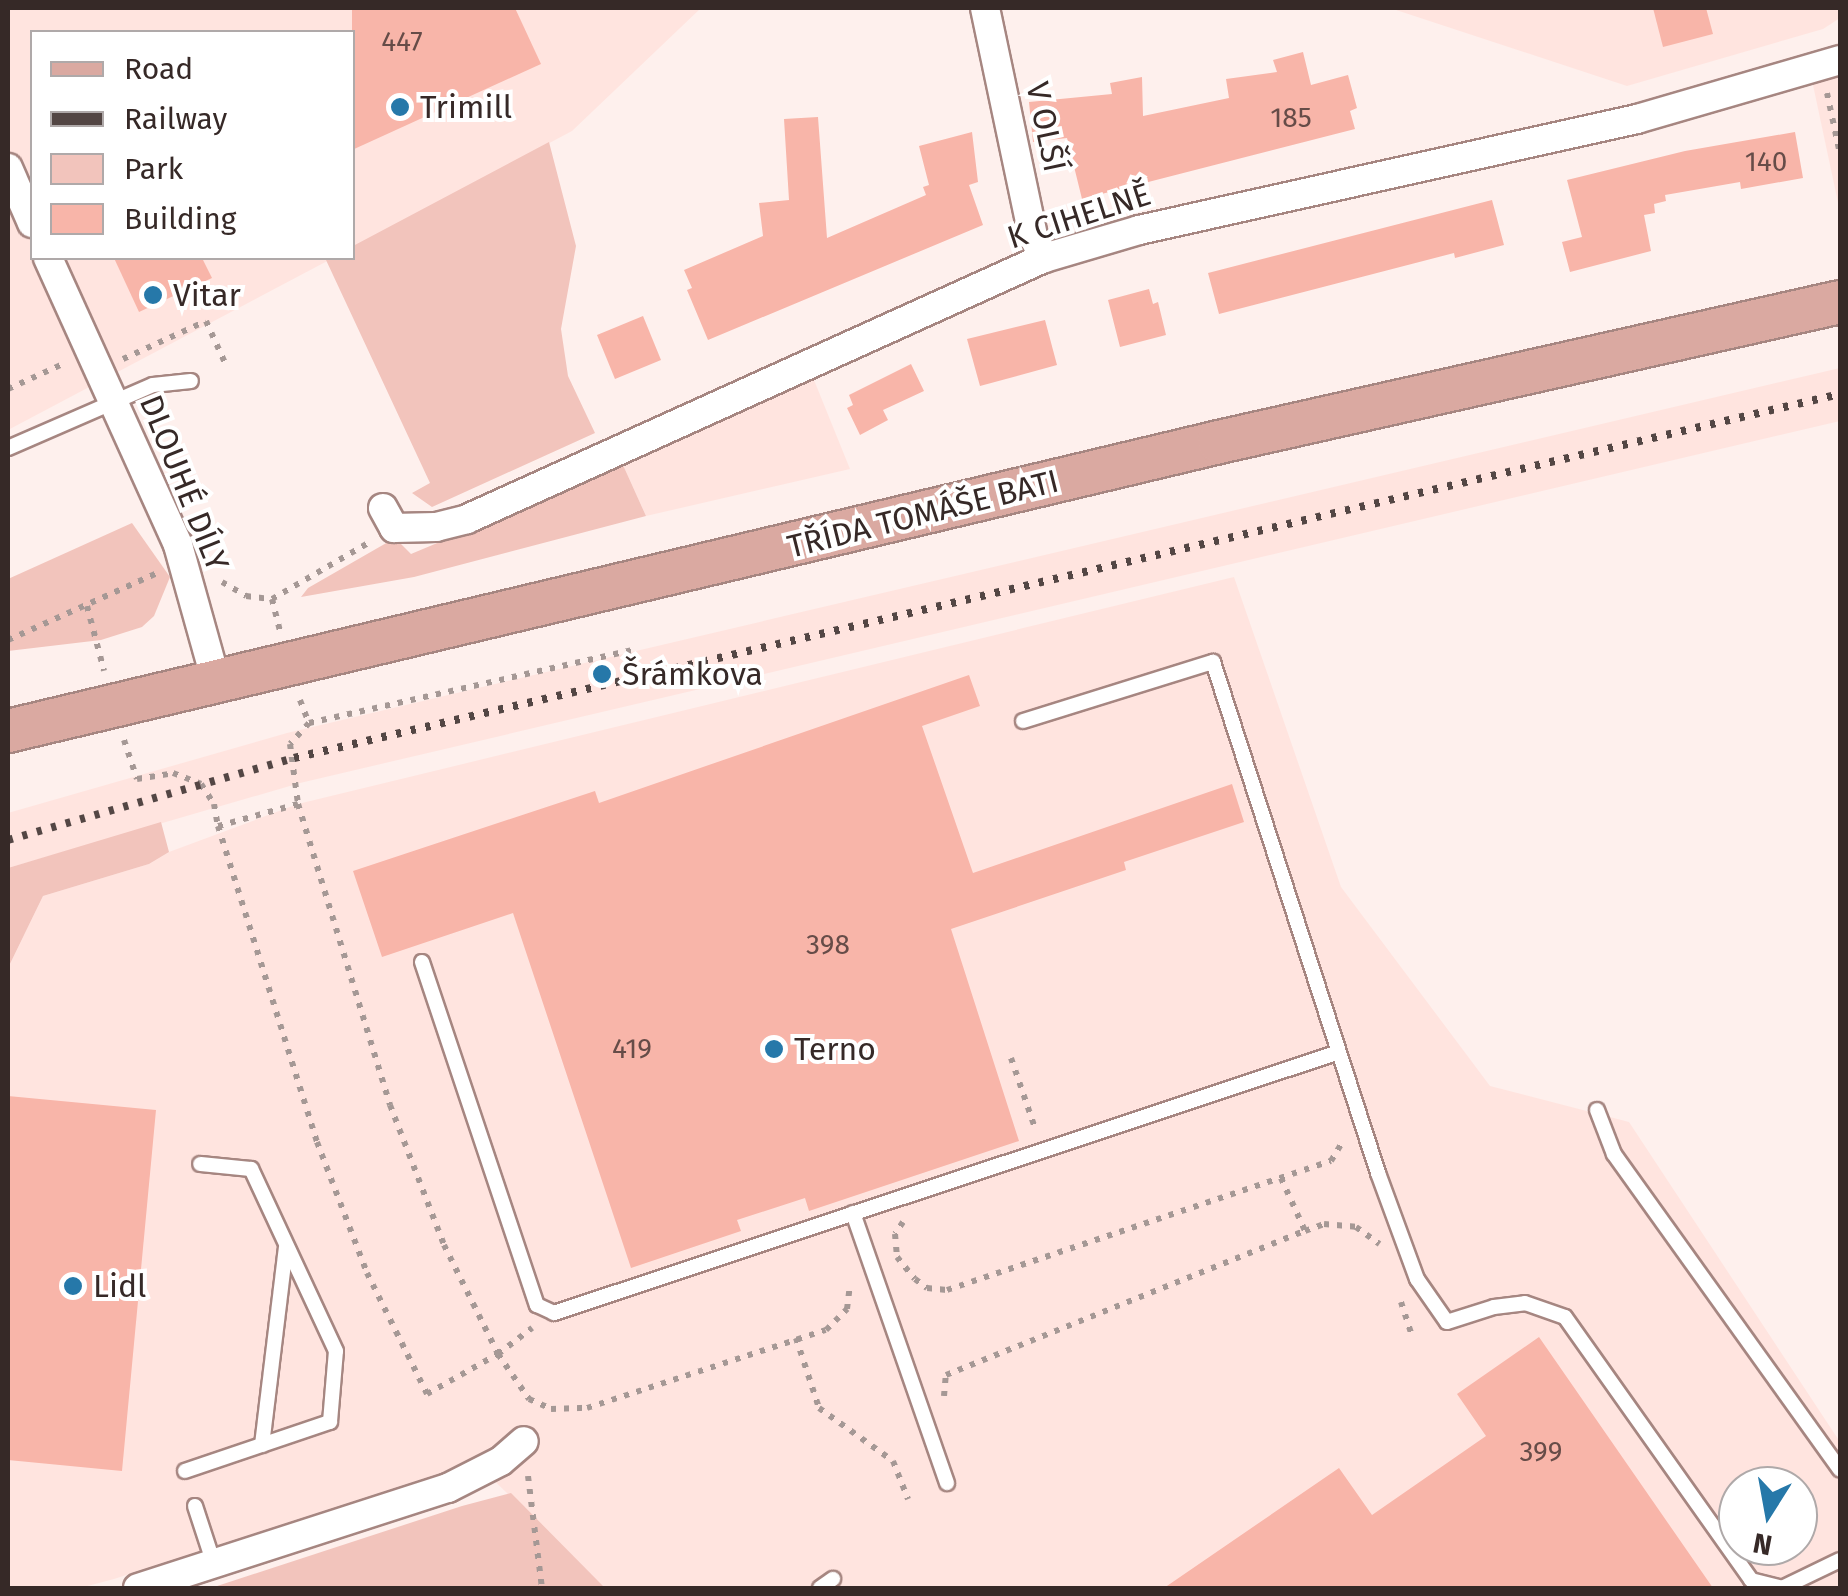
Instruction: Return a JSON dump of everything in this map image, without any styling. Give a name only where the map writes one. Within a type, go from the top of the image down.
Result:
[{"type":"main road","name":"TŘÍDA TOMÁŠE BATI","points":[[8,731],[216,681],[288,668],[1219,442],[1840,302]]},
{"type":"street","name":"V OLŠÍ","points":[[986,8],[1033,236],[1044,258]]},
{"type":"street","name":"K CIHELNĚ","points":[[389,518],[436,528],[468,519],[642,436],[1044,258],[1139,230],[1636,119],[1831,64]]},
{"type":"street","points":[[8,168],[30,218]]},
{"type":"street","name":"DLOUHÉ DÍLY","points":[[49,260],[178,545],[216,681]]},
{"type":"street","points":[[138,1588],[448,1488],[491,1467],[524,1441]]},
{"type":"lane","points":[[8,448],[152,385],[191,381]]},
{"type":"lane","points":[[1023,721],[1213,662],[1417,1279],[1447,1322],[1494,1307],[1526,1303],[1566,1316],[1751,1580],[1782,1588],[1837,1566],[1840,1560]]},
{"type":"lane","points":[[422,962],[537,1304],[554,1312],[1339,1052]]},
{"type":"lane","points":[[1597,1110],[1614,1154],[1840,1470]]},
{"type":"lane","points":[[184,1471],[330,1422],[336,1351],[251,1169],[200,1164]]},
{"type":"lane","points":[[853,1214],[947,1483]]},
{"type":"lane","points":[[262,1445],[286,1245]]},
{"type":"lane","points":[[195,1506],[214,1564]]},
{"type":"path","points":[[1831,64],[1840,154]]},
{"type":"path","points":[[99,370],[206,321],[226,365]]},
{"type":"path","points":[[272,599],[389,518]]},
{"type":"path","points":[[309,724],[634,650]]},
{"type":"path","points":[[298,804],[218,826],[316,1142],[367,1273],[414,1372],[427,1394],[498,1354],[536,1324],[545,1311]]},
{"type":"path","points":[[1011,1058],[1042,1151]]},
{"type":"path","points":[[904,1197],[911,1218],[896,1234],[897,1256],[915,1280],[928,1288],[946,1290],[1330,1161],[1342,1143],[1344,1127]]},
{"type":"path","points":[[1281,1178],[1305,1231]]},
{"type":"path","points":[[949,1409],[944,1394],[946,1374],[1324,1224],[1356,1226],[1386,1254]]},
{"type":"path","points":[[1399,1294],[1412,1333]]},
{"type":"path","points":[[796,1338],[819,1408],[893,1461],[908,1499]]},
{"type":"path","points":[[524,1441],[542,1588]]},
{"type":"shaded area","points":[[8,8],[701,8],[572,131],[355,246],[355,30],[30,30],[30,260],[329,260],[8,430]]},
{"type":"shaded area","points":[[1390,8],[1840,8],[1840,18],[1823,29],[1627,86]]},
{"type":"shaded area","points":[[1840,73],[1840,212],[1813,85]]},
{"type":"shaded area","points":[[1840,368],[1840,421],[300,783],[8,868],[8,813],[287,733]]},
{"type":"shaded area","points":[[814,380],[850,469],[646,516],[623,465],[788,387]]},
{"type":"shaded area","points":[[1234,577],[1341,887],[1490,1086],[1629,1122],[1840,1442],[1840,1588],[605,1588],[475,1462],[114,1579],[80,1588],[8,1588],[8,968],[43,896],[149,864],[169,852],[298,804]]},
{"type":"green space","points":[[549,142],[576,246],[561,329],[568,376],[595,433],[432,507],[412,493],[430,483],[326,260],[355,260],[355,245]]},
{"type":"green space","points":[[623,465],[646,516],[414,577],[301,597],[308,588],[395,538],[411,554]]},
{"type":"green space","points":[[132,523],[170,577],[154,616],[142,627],[101,640],[8,651],[8,579]]},
{"type":"green space","points":[[161,822],[169,852],[149,864],[43,896],[8,968],[8,868]]},
{"type":"green space","points":[[511,1493],[605,1588],[211,1588],[462,1506]]},
{"type":"building","name":"Trimill","points":[[352,8],[515,8],[541,64],[355,149]]},
{"type":"building","points":[[1653,8],[1706,8],[1713,34],[1663,47]]},
{"type":"building","points":[[1303,52],[1311,85],[1348,75],[1357,108],[1350,111],[1355,129],[1082,199],[1067,138],[1033,142],[1029,102],[1112,94],[1110,83],[1142,77],[1143,116],[1229,98],[1226,79],[1277,72],[1273,60]]},
{"type":"building","points":[[818,117],[827,238],[926,195],[923,187],[929,185],[919,146],[972,132],[978,182],[969,185],[983,225],[708,340],[687,290],[692,288],[684,270],[763,236],[759,203],[789,200],[784,119]]},
{"type":"building","points":[[1795,132],[1803,178],[1741,189],[1740,182],[1665,195],[1666,201],[1654,204],[1655,213],[1644,215],[1651,251],[1570,272],[1562,242],[1582,237],[1567,180],[1685,151]]},
{"type":"building","points":[[1492,200],[1504,245],[1455,258],[1454,253],[1219,314],[1208,273]]},
{"type":"building","name":"Vitar","points":[[115,260],[203,260],[212,278],[139,312]]},
{"type":"building","points":[[1149,289],[1153,304],[1158,302],[1166,335],[1120,347],[1108,300]]},
{"type":"building","points":[[643,316],[661,360],[615,379],[597,335]]},
{"type":"building","points":[[1045,320],[1057,365],[980,386],[967,339]]},
{"type":"building","points":[[911,364],[924,391],[883,410],[888,420],[860,435],[847,408],[853,405],[849,395]]},
{"type":"building","name":"Terno","points":[[969,675],[980,706],[922,726],[973,873],[1232,784],[1244,822],[1124,862],[1126,870],[951,929],[1019,1141],[809,1211],[805,1198],[737,1220],[741,1231],[631,1268],[513,913],[382,957],[353,871],[595,791],[599,803]]},
{"type":"building","name":"Lidl","points":[[8,1096],[156,1110],[122,1471],[8,1460]]},
{"type":"building","points":[[1539,1337],[1713,1588],[1164,1588],[1339,1468],[1372,1515],[1486,1436],[1457,1394]]},
{"type":"railway","points":[[8,840],[294,758],[1840,394]]},
{"type":"place","name":"Trimill","points":[[400,107]]},
{"type":"place","name":"Vitar","points":[[153,295]]},
{"type":"place","name":"Šrámkova","points":[[602,674]]},
{"type":"place","name":"Terno","points":[[774,1049]]},
{"type":"place","name":"Lidl","points":[[73,1286]]}]
